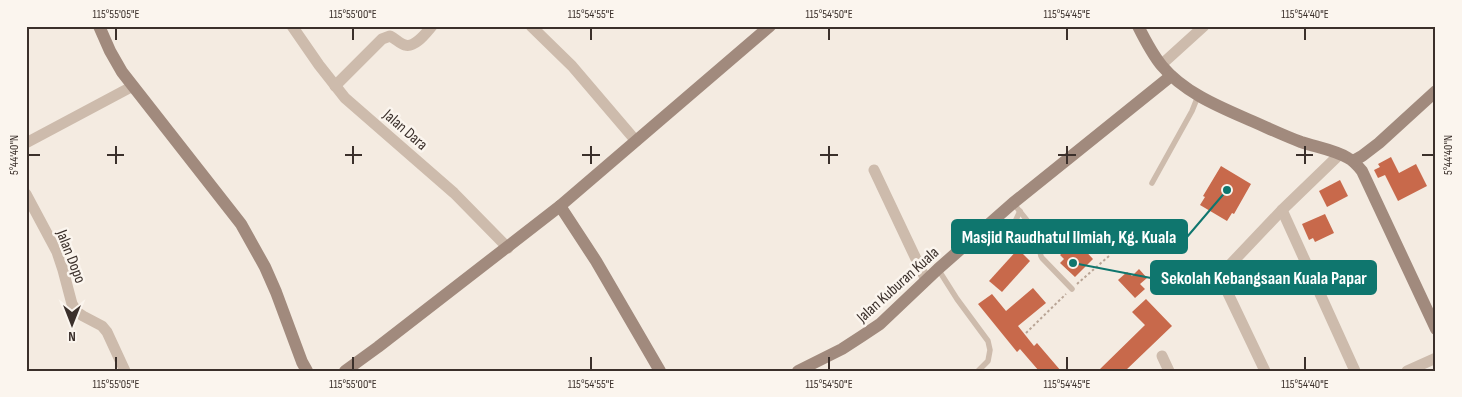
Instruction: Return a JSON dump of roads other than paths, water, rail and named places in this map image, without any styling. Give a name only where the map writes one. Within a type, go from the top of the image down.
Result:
[{"type":"main road","points":[[99,26],[122,72],[241,224],[268,276],[307,371]]},
{"type":"main road","points":[[345,371],[508,248],[560,206],[770,26]]},
{"type":"main road","points":[[1138,26],[1161,65],[1180,84],[1198,96],[1294,139],[1340,154],[1353,161],[1362,171],[1436,329]]},
{"type":"main road","name":"Jalan Kuburan Kuala","points":[[798,371],[842,349],[880,324],[967,243],[1017,207],[1171,76]]},
{"type":"main road","points":[[1353,161],[1379,143],[1436,91]]},
{"type":"main road","points":[[560,206],[596,261],[660,371]]},
{"type":"street","name":"Jalan Dara","points":[[292,26],[345,98],[454,193],[508,248]]},
{"type":"street","points":[[335,86],[382,39],[390,36],[402,45],[409,46],[418,41],[432,26]]},
{"type":"street","points":[[531,26],[572,66],[636,141]]},
{"type":"street","points":[[1161,65],[1204,26]]},
{"type":"street","points":[[26,142],[133,86]]},
{"type":"street","points":[[1265,371],[1224,285],[1223,275],[1226,269],[1282,210],[1340,154]]},
{"type":"street","points":[[874,170],[926,280]]},
{"type":"street","name":"Jalan Dopo","points":[[26,194],[57,252],[72,304],[77,312],[102,326],[107,332],[125,371]]},
{"type":"street","points":[[1282,210],[1355,371]]},
{"type":"street","points":[[1162,356],[1169,371]]},
{"type":"street","points":[[1406,371],[1436,358]]},
{"type":"lane","points":[[1152,183],[1192,111],[1198,96]]},
{"type":"lane","points":[[967,243],[979,249],[987,250],[1014,224],[1017,207]]},
{"type":"lane","points":[[1017,207],[1042,238],[1040,252],[1042,258],[1072,289]]},
{"type":"lane","points":[[938,269],[957,299],[988,341],[990,350],[988,361],[978,371]]},
{"type":"place","name":"Masjid Raudhatul Ilmiah, Kg. Kuala","points":[[1227,190]]},
{"type":"place","name":"Sekolah Kebangsaan Kuala Papar","points":[[1073,263]]}]
